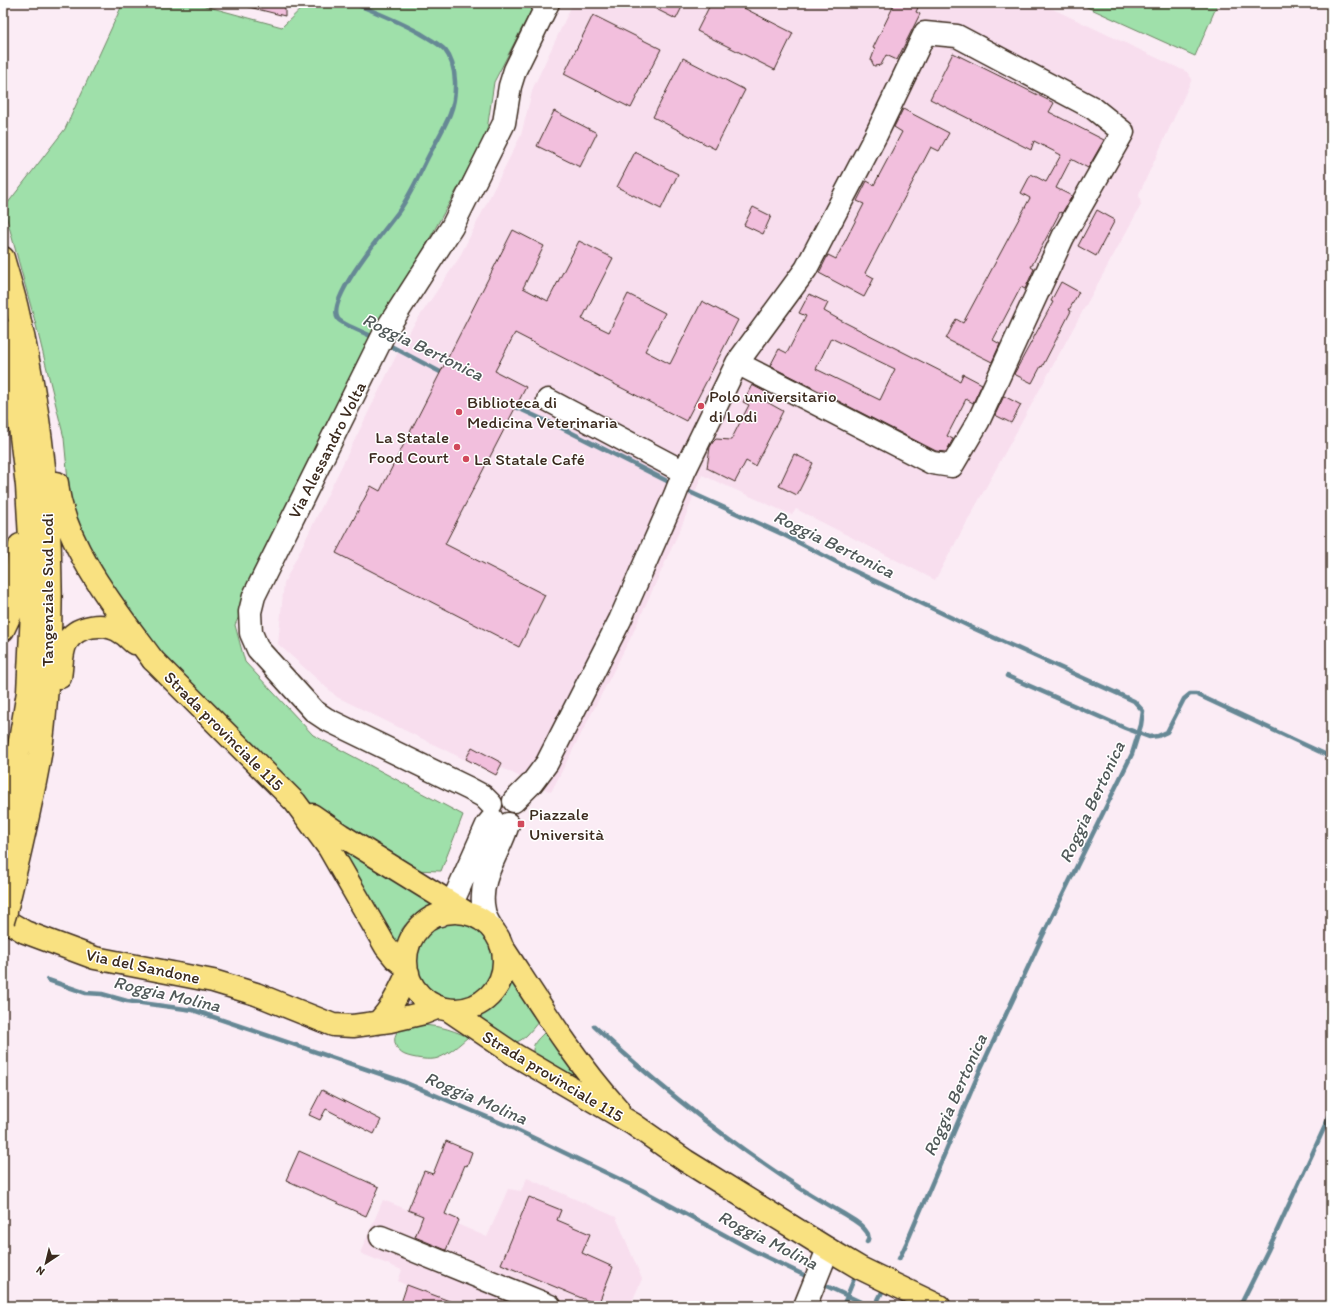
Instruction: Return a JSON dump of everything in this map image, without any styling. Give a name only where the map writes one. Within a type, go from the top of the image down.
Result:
[{"type":"main road","name":"Tangenziale Sud Lodi","points":[[3,258],[18,312],[30,373],[40,439],[50,543],[50,630],[44,727],[40,756],[4,917]]},
{"type":"main road","points":[[3,331],[17,403],[27,486],[33,591],[28,692],[4,837]]},
{"type":"main road","points":[[30,373],[50,423],[54,442],[58,492],[64,515],[72,536],[100,587],[153,660]]},
{"type":"main road","points":[[3,630],[10,615],[16,585],[27,486]]},
{"type":"main road","points":[[44,727],[58,698],[64,650],[67,642],[86,627],[108,626],[121,632],[153,660]]},
{"type":"main road","name":"Strada provinciale 115","points":[[153,660],[294,802],[329,848],[386,947],[407,970]]},
{"type":"main road","name":"Strada provinciale 115","points":[[294,802],[341,835],[423,885],[453,910]]},
{"type":"main road","points":[[453,910],[481,919],[497,937],[504,961],[501,978],[493,992],[480,1004],[464,1009],[443,1008],[432,1004],[420,995],[410,982],[407,970],[407,951],[412,936],[422,924],[436,916],[453,910]]},
{"type":"main road","name":"Via del Sandone","points":[[4,917],[26,932],[95,958],[213,981],[256,994],[333,1025],[352,1026],[390,1021],[443,1008]]},
{"type":"main road","name":"Strada provinciale 115","points":[[497,937],[575,1055],[602,1091],[632,1124]]},
{"type":"main road","points":[[377,1023],[385,1016],[392,1005],[407,970]]},
{"type":"main road","name":"Strada provinciale 115","points":[[443,1008],[515,1055],[632,1124]]},
{"type":"main road","points":[[632,1124],[693,1165],[860,1268],[940,1306]]},
{"type":"street","name":"Via Alessandro Volta","points":[[497,816],[482,796],[326,719],[314,711],[258,649],[251,633],[250,612],[254,596],[386,330],[452,226],[504,123],[510,86],[515,70],[548,3]]},
{"type":"street","points":[[497,816],[513,822],[517,818],[518,807],[514,801],[532,783],[550,756],[620,620],[680,482],[737,363],[806,269],[876,135],[925,34],[957,36],[1093,108],[1123,132],[1063,237],[978,422],[952,466],[932,463],[737,363]]},
{"type":"street","points":[[548,400],[680,482]]},
{"type":"street","points":[[453,910],[467,869],[487,825],[497,816]]},
{"type":"street","points":[[497,816],[482,900],[486,918],[497,937]]},
{"type":"street","points":[[423,885],[437,887],[453,881],[467,869]]},
{"type":"street","points":[[381,1236],[550,1306]]},
{"type":"street","points":[[805,1306],[828,1249]]},
{"type":"shaded area","name":"Polo universitario di Lodi","points":[[573,3],[1040,3],[1187,72],[1192,79],[1139,194],[1141,205],[935,580],[796,509],[792,515],[702,475],[682,525],[632,635],[551,792],[500,767],[496,775],[337,697],[278,644],[284,583],[405,338],[459,258],[521,135],[533,88]]},
{"type":"shaded area","points":[[527,1178],[616,1217],[642,1279],[630,1306],[400,1306],[407,1286],[398,1281],[402,1270],[360,1253],[383,1200],[423,1216],[427,1207],[459,1220],[457,1224],[487,1237],[508,1189],[521,1191]]},
{"type":"green space","points":[[123,3],[194,3],[282,27],[307,3],[535,3],[494,82],[486,137],[327,423],[235,625],[245,662],[313,735],[463,815],[441,871],[412,870],[296,796],[166,663],[103,574],[71,512],[64,438],[36,325],[4,208],[65,129]]},
{"type":"green space","points":[[1078,3],[1218,3],[1195,56]]},
{"type":"green space","points":[[335,842],[435,904],[421,911],[409,921],[402,929],[396,944]]},
{"type":"green space","points":[[454,921],[470,924],[483,933],[492,946],[495,962],[492,978],[483,991],[470,1000],[454,1003],[438,1000],[425,991],[416,978],[413,962],[416,946],[425,933],[438,924]]},
{"type":"green space","points":[[511,979],[539,1021],[524,1038],[512,1043],[472,1019],[496,1004],[504,993],[509,980]]},
{"type":"green space","points":[[414,1025],[442,1028],[468,1037],[450,1052],[438,1058],[426,1059],[412,1057],[405,1055],[399,1050],[395,1044],[395,1036],[399,1030],[404,1027]]},
{"type":"green space","points":[[545,1032],[593,1094],[533,1056],[535,1042]]},
{"type":"building","points":[[249,3],[285,3],[285,16],[249,7]]},
{"type":"building","points":[[644,3],[684,3],[676,19]]},
{"type":"building","points":[[711,3],[734,3],[793,33],[775,70],[697,31]]},
{"type":"building","points":[[895,3],[920,3],[916,12],[920,14],[897,60],[886,55],[881,65],[874,66],[871,60],[875,49],[873,48]]},
{"type":"building","points":[[593,15],[661,49],[631,108],[564,74]]},
{"type":"building","points":[[953,53],[1054,103],[1049,112],[1104,140],[1088,168],[1071,159],[1056,188],[1072,196],[1062,213],[1060,212],[1031,267],[1034,269],[1025,289],[1021,287],[993,340],[1000,344],[992,362],[946,339],[956,319],[963,323],[1030,198],[1021,193],[1031,174],[1046,182],[1061,155],[1034,141],[1031,150],[930,99]]},
{"type":"building","points":[[683,58],[745,90],[715,149],[653,117]]},
{"type":"building","points":[[903,109],[949,133],[939,151],[931,147],[865,273],[874,278],[864,297],[819,273],[828,255],[836,259],[864,204],[857,201],[867,181],[874,185],[902,132],[894,127]]},
{"type":"building","points":[[554,111],[597,133],[580,167],[537,146]]},
{"type":"building","points":[[635,152],[678,174],[661,209],[617,187]]},
{"type":"building","points":[[753,207],[771,216],[763,234],[744,225]]},
{"type":"building","points":[[1097,210],[1115,220],[1096,256],[1078,246]]},
{"type":"building","points":[[513,230],[544,246],[523,288],[548,301],[579,241],[613,258],[582,319],[609,332],[628,294],[665,313],[645,351],[670,364],[702,301],[738,320],[686,421],[515,333],[495,371],[526,387],[445,544],[545,595],[519,647],[336,553],[371,486],[380,491]]},
{"type":"building","points":[[1061,282],[1079,292],[1069,310],[1071,311],[1032,383],[1014,374],[1053,302],[1051,301]]},
{"type":"building","points":[[809,294],[828,303],[824,311],[840,320],[960,381],[963,374],[982,384],[973,403],[966,399],[947,436],[953,439],[946,452],[936,451],[770,366],[779,349],[787,353],[806,316],[799,313]],"holes":[[[831,338],[895,369],[880,400],[816,369]]]},
{"type":"building","points":[[752,385],[769,394],[765,401],[783,411],[755,466],[746,461],[735,482],[707,468],[710,447],[716,439],[731,440],[749,405],[743,402]]},
{"type":"building","points":[[1004,396],[1021,405],[1011,423],[995,415]]},
{"type":"building","points":[[794,454],[813,463],[797,495],[779,486]]},
{"type":"building","points":[[472,747],[502,763],[496,775],[466,759]]},
{"type":"building","points":[[322,1090],[381,1120],[374,1134],[326,1109],[320,1120],[309,1115]]},
{"type":"building","points":[[446,1141],[472,1152],[467,1166],[465,1165],[445,1214],[459,1220],[446,1250],[415,1237],[423,1216],[408,1210],[424,1171],[433,1174]]},
{"type":"building","points":[[299,1151],[379,1187],[366,1216],[286,1180]]},
{"type":"building","points":[[529,1197],[561,1210],[557,1220],[590,1234],[582,1253],[613,1267],[598,1305],[501,1264]]},
{"type":"building","points":[[407,1285],[460,1305],[400,1306]]},
{"type":"waterway","name":"Roggia Bertonica","points":[[353,3],[379,13],[420,33],[439,45],[445,50],[449,57],[452,64],[455,81],[454,99],[450,114],[411,191],[399,211],[359,264],[340,296],[336,310],[338,319],[349,326],[375,338]]},
{"type":"waterway","name":"Roggia Bertonica","points":[[385,343],[446,375]]},
{"type":"waterway","name":"Roggia Bertonica","points":[[511,405],[566,430],[673,484]]},
{"type":"waterway","name":"Roggia Bertonica","points":[[683,489],[782,534],[850,569],[975,629],[1134,701],[1143,711],[1141,725],[1132,754],[1043,935],[981,1068],[899,1259]]},
{"type":"waterway","points":[[1007,676],[1125,728],[1149,737],[1158,736],[1167,732],[1184,699],[1190,694],[1196,694],[1331,757]]},
{"type":"waterway","name":"Roggia Molina","points":[[48,980],[86,993],[102,994],[127,1001],[193,1010],[404,1082],[515,1129],[642,1190],[754,1251],[810,1278]]},
{"type":"waterway","points":[[594,1026],[693,1112],[773,1170],[858,1223],[868,1234],[867,1242]]},
{"type":"waterway","points":[[1240,1306],[1268,1250],[1331,1113]]},
{"type":"waterway","points":[[843,1306],[856,1274]]},
{"type":"waterway","name":"Roggia Molina","points":[[820,1283],[869,1306]]},
{"type":"waterway","name":"Roggia Bertonica","points":[[875,1306],[884,1288]]},
{"type":"place","name":"Polo universitario di Lodi","points":[[701,406]]},
{"type":"place","name":"Biblioteca di Medicina Veterinaria","points":[[459,412]]},
{"type":"place","name":"La Statale Food Court","points":[[457,447]]},
{"type":"place","name":"La Statale Café","points":[[466,459]]},
{"type":"place","name":"Piazzale Università","points":[[521,824]]}]
